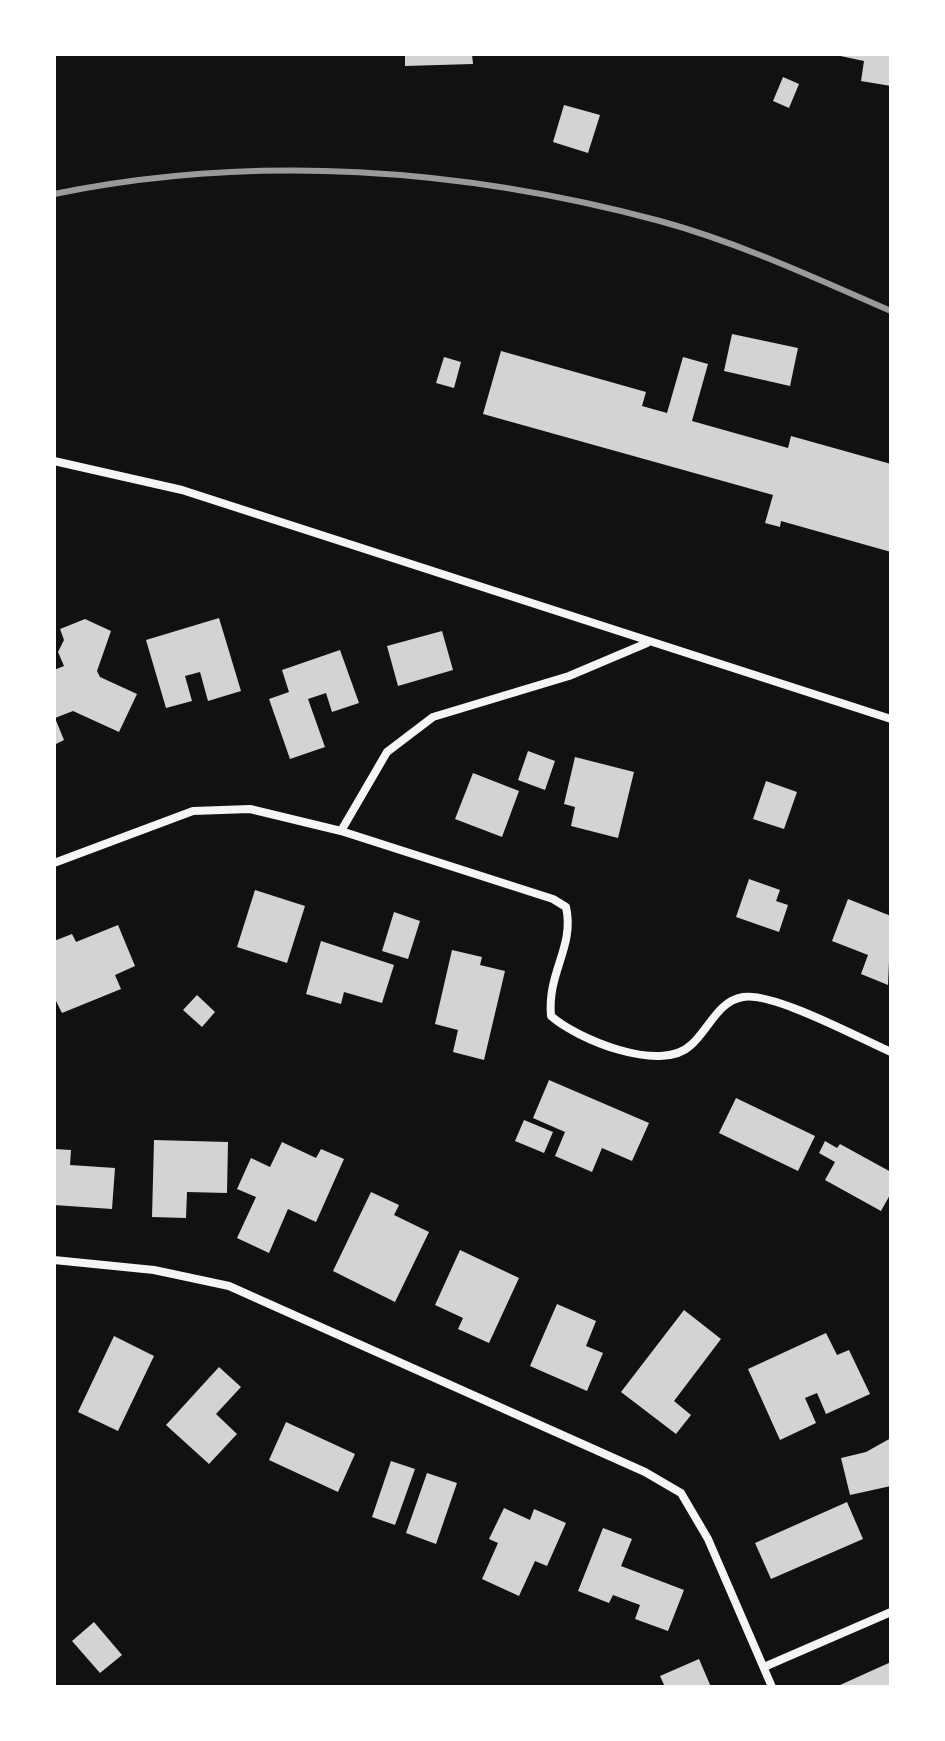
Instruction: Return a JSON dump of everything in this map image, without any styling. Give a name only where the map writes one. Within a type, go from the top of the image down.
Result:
[{"type":"street","points":[[54,461],[182,490],[891,719]]},
{"type":"street","points":[[341,831],[387,752],[433,717],[569,676],[648,643]]},
{"type":"street","points":[[54,863],[193,811],[250,809],[341,831],[553,899],[566,907],[571,927],[549,992],[551,1016],[568,1031],[640,1056],[666,1056],[689,1048],[727,1002],[745,996],[774,1000],[891,1052]]},
{"type":"street","points":[[54,1260],[154,1270],[229,1286],[645,1472],[681,1493],[708,1539],[772,1687]]},
{"type":"street","points":[[764,1667],[891,1612]]},
{"type":"building","points":[[405,54],[472,54],[473,64],[405,66]]},
{"type":"building","points":[[831,54],[891,54],[891,86],[861,81],[864,61]]},
{"type":"building","points":[[783,77],[799,84],[789,108],[773,101]]},
{"type":"building","points":[[564,105],[600,115],[588,153],[553,142]]},
{"type":"building","points":[[732,334],[798,348],[790,386],[724,371]]},
{"type":"building","points":[[501,351],[646,392],[642,406],[667,413],[683,357],[708,364],[692,421],[788,448],[791,436],[891,464],[891,552],[781,521],[780,527],[765,523],[773,495],[483,414]]},
{"type":"building","points":[[444,357],[461,362],[454,388],[436,383]]},
{"type":"building","points":[[219,618],[241,691],[208,701],[200,672],[185,676],[192,701],[166,708],[146,640]]},
{"type":"building","points":[[85,619],[111,631],[97,671],[100,677],[137,694],[119,732],[73,711],[55,718],[64,740],[54,745],[54,670],[64,666],[58,652],[64,640],[60,629]]},
{"type":"building","points":[[442,631],[453,670],[398,686],[387,646]]},
{"type":"building","points":[[340,650],[359,703],[332,712],[326,693],[308,699],[325,747],[290,759],[269,699],[289,692],[282,670]]},
{"type":"building","points":[[528,751],[555,761],[545,790],[518,780]]},
{"type":"building","points":[[575,757],[634,772],[618,838],[571,826],[575,807],[564,804]]},
{"type":"building","points":[[473,773],[519,791],[502,837],[455,819]]},
{"type":"building","points":[[766,781],[797,792],[784,829],[753,819]]},
{"type":"building","points":[[749,879],[780,890],[776,901],[788,905],[779,932],[736,917]]},
{"type":"building","points":[[255,890],[305,906],[287,963],[237,947]]},
{"type":"building","points":[[848,899],[891,916],[888,985],[861,974],[868,955],[832,941]]},
{"type":"building","points":[[394,912],[420,921],[408,959],[382,951]]},
{"type":"building","points":[[118,925],[135,966],[115,975],[121,989],[62,1013],[54,997],[54,941],[72,934],[76,942]]},
{"type":"building","points":[[321,941],[394,965],[382,1003],[344,992],[341,1004],[306,994]]},
{"type":"building","points":[[452,950],[482,957],[480,965],[505,971],[484,1060],[453,1052],[458,1030],[435,1024]]},
{"type":"building","points":[[197,995],[215,1012],[202,1027],[183,1010]]},
{"type":"building","points":[[549,1080],[649,1123],[632,1161],[602,1148],[592,1172],[555,1156],[565,1132],[533,1118]]},
{"type":"building","points":[[736,1098],[815,1136],[798,1171],[719,1133]]},
{"type":"building","points":[[524,1120],[553,1132],[544,1153],[515,1141]]},
{"type":"building","points":[[154,1140],[228,1142],[227,1193],[187,1192],[186,1218],[152,1217]]},
{"type":"building","points":[[825,1141],[837,1148],[840,1144],[891,1172],[891,1193],[881,1211],[825,1180],[835,1162],[819,1153]]},
{"type":"building","points":[[282,1142],[316,1158],[321,1149],[344,1159],[316,1222],[288,1209],[269,1253],[237,1238],[256,1197],[237,1189],[251,1158],[270,1167]]},
{"type":"building","points":[[54,1149],[71,1150],[70,1165],[115,1168],[112,1209],[54,1205]]},
{"type":"building","points":[[371,1192],[399,1205],[394,1215],[429,1232],[395,1302],[333,1271]]},
{"type":"building","points":[[460,1250],[519,1278],[489,1343],[458,1329],[463,1318],[435,1305]]},
{"type":"building","points":[[557,1304],[596,1321],[586,1346],[603,1353],[587,1391],[530,1366]]},
{"type":"building","points":[[684,1310],[721,1339],[674,1401],[691,1415],[676,1434],[621,1392]]},
{"type":"building","points":[[826,1333],[837,1355],[849,1350],[870,1394],[826,1414],[817,1393],[805,1398],[816,1423],[780,1440],[748,1369]]},
{"type":"building","points":[[114,1336],[154,1356],[118,1431],[78,1412]]},
{"type":"building","points":[[219,1367],[241,1387],[216,1414],[237,1434],[209,1464],[166,1425]]},
{"type":"building","points":[[286,1422],[355,1454],[338,1492],[269,1460]]},
{"type":"building","points":[[891,1438],[891,1486],[850,1495],[841,1458],[866,1452]]},
{"type":"building","points":[[391,1461],[415,1469],[395,1525],[372,1517]]},
{"type":"building","points":[[427,1473],[457,1483],[436,1544],[406,1533]]},
{"type":"building","points":[[847,1502],[863,1539],[771,1579],[755,1543]]},
{"type":"building","points":[[504,1508],[530,1520],[534,1509],[566,1523],[547,1566],[535,1561],[519,1596],[482,1579],[498,1543],[489,1539]]},
{"type":"building","points":[[603,1528],[632,1539],[621,1566],[684,1590],[668,1631],[635,1619],[640,1605],[613,1595],[609,1603],[578,1591]]},
{"type":"building","points":[[94,1622],[122,1655],[100,1673],[72,1641]]},
{"type":"building","points":[[699,1659],[711,1687],[665,1687],[660,1676]]},
{"type":"building","points":[[891,1662],[891,1687],[840,1685]]},
{"type":"railway","points":[[54,194],[130,181],[206,173],[358,172],[435,178],[586,203],[660,221],[777,262],[891,311]]}]
